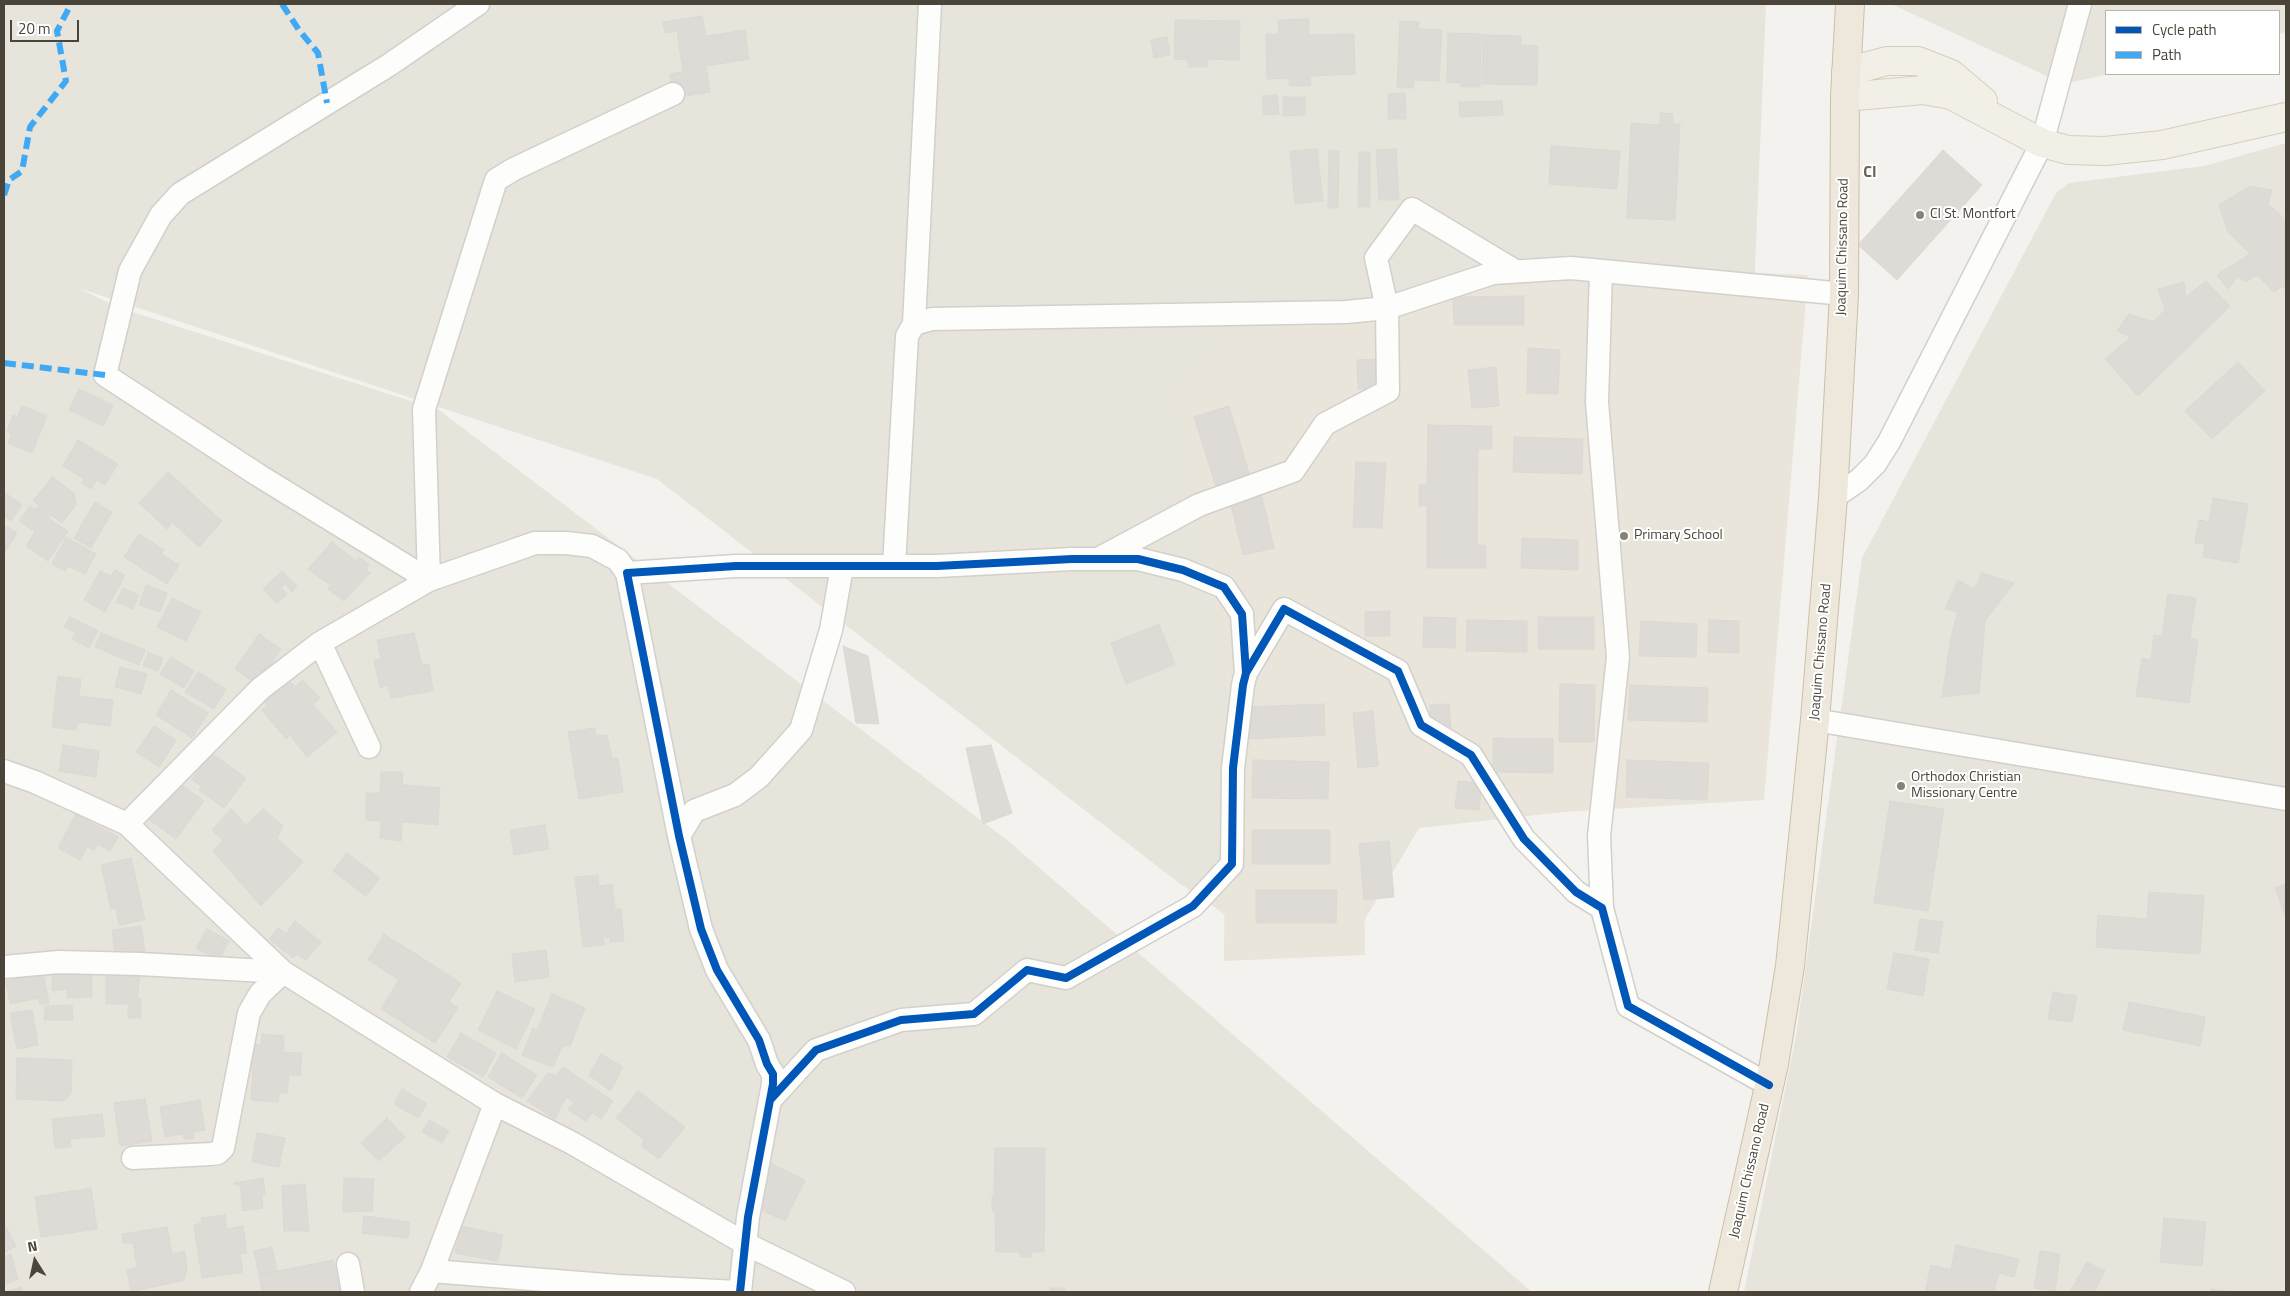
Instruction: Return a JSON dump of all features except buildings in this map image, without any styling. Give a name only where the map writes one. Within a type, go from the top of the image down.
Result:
[{"type":"highway","name":"Joaquim Chissano Road","points":[[1723,1292],[1769,1085],[1790,966],[1815,720],[1833,498],[1844,294],[1846,84],[1850,4]]},
{"type":"main road","points":[[1846,84],[1887,60],[1918,60],[1951,74],[2010,126],[2042,143],[2068,150],[2106,151],[2153,146],[2286,117]]},
{"type":"street","points":[[429,580],[258,476],[106,375],[130,271],[161,215],[180,194],[389,65],[478,4]]},
{"type":"street","points":[[894,566],[907,336],[914,324],[930,4]]},
{"type":"street","points":[[1833,498],[1859,480],[1875,464],[1889,442],[2042,143],[2080,4]]},
{"type":"street","points":[[429,580],[424,408],[496,180],[514,169],[673,94]]},
{"type":"street","points":[[1099,559],[1199,505],[1293,471],[1324,424],[1388,391],[1388,308],[1376,258],[1412,209],[1515,271]]},
{"type":"street","points":[[914,324],[932,319],[1346,312],[1388,308],[1493,273],[1571,268],[1844,294]]},
{"type":"street","points":[[1600,271],[1597,402],[1618,657],[1599,836],[1602,908],[1628,1006],[1769,1085]]},
{"type":"street","points":[[128,824],[260,689],[320,643],[429,580],[535,543],[566,542],[592,546],[618,560],[626,573],[679,836],[701,929],[717,970],[759,1040],[767,1064],[773,1074],[770,1100],[754,1180],[739,1292],[618,1286],[432,1271]]},
{"type":"street","points":[[626,573],[736,566],[842,567],[1138,559],[1183,570],[1224,587],[1242,614],[1246,673]]},
{"type":"street","points":[[679,836],[694,811],[735,795],[759,777],[801,730],[830,630],[842,567]]},
{"type":"street","points":[[770,1100],[816,1050],[900,1020],[974,1014],[1027,970],[1066,978],[1193,906],[1232,864],[1233,768],[1243,685],[1246,673],[1284,609],[1398,671],[1421,725],[1471,755],[1524,839],[1576,892],[1602,908]]},
{"type":"street","points":[[320,643],[369,747]]},
{"type":"street","points":[[1815,720],[2286,799]]},
{"type":"street","points":[[4,771],[35,782],[128,824],[283,972],[495,1104],[572,1143],[746,1244],[844,1292]]},
{"type":"street","points":[[4,967],[68,962],[283,972]]},
{"type":"street","points":[[133,1158],[211,1154],[218,1153],[223,1148],[250,1013],[260,994],[283,972]]},
{"type":"street","points":[[421,1292],[432,1271],[495,1104]]},
{"type":"street","points":[[348,1264],[353,1292]]},
{"type":"shaded area","points":[[4,4],[1766,4],[1733,793],[1419,828],[1358,931],[1281,953],[1175,880],[657,479],[78,288],[120,308],[439,410],[1007,840],[1532,1292],[4,1292]]},
{"type":"shaded area","points":[[1891,4],[2286,4],[2286,32],[2280,34],[2280,10],[2105,10],[2105,75],[2064,84]]},
{"type":"shaded area","points":[[2286,143],[2286,1292],[1744,1292],[1796,1036],[1862,558],[2056,193],[2069,183],[2204,166]]},
{"type":"shaded area","points":[[1551,264],[1808,275],[1764,800],[1363,824],[1365,955],[1224,961],[1226,674],[1179,389],[1247,329]]},
{"type":"marked path","points":[[4,195],[9,180],[22,171],[30,127],[66,81],[57,31],[71,4]]},
{"type":"marked path","points":[[282,4],[299,30],[318,53],[327,103]]},
{"type":"marked path","points":[[4,363],[105,375]]},
{"type":"cycle path","points":[[740,1292],[748,1217],[773,1084],[773,1074],[767,1064],[759,1040],[717,970],[701,929],[679,836],[627,573],[736,566],[937,566],[1072,559],[1138,559],[1183,570],[1224,587],[1242,614],[1246,673]]},
{"type":"cycle path","points":[[770,1100],[816,1050],[901,1020],[974,1014],[1027,970],[1066,978],[1193,906],[1232,864],[1233,768],[1243,685],[1246,673],[1284,609],[1398,671],[1421,725],[1471,755],[1524,839],[1576,892],[1602,908],[1628,1006],[1769,1085]]},
{"type":"place","name":"CI St. Montfort","points":[[1920,215]]},
{"type":"place","name":"Primary School","points":[[1624,536]]},
{"type":"place","name":"Orthodox Christian Missionary Centre","points":[[1901,786]]},
{"type":"district","name":"CI","points":[[1870,173]]}]
